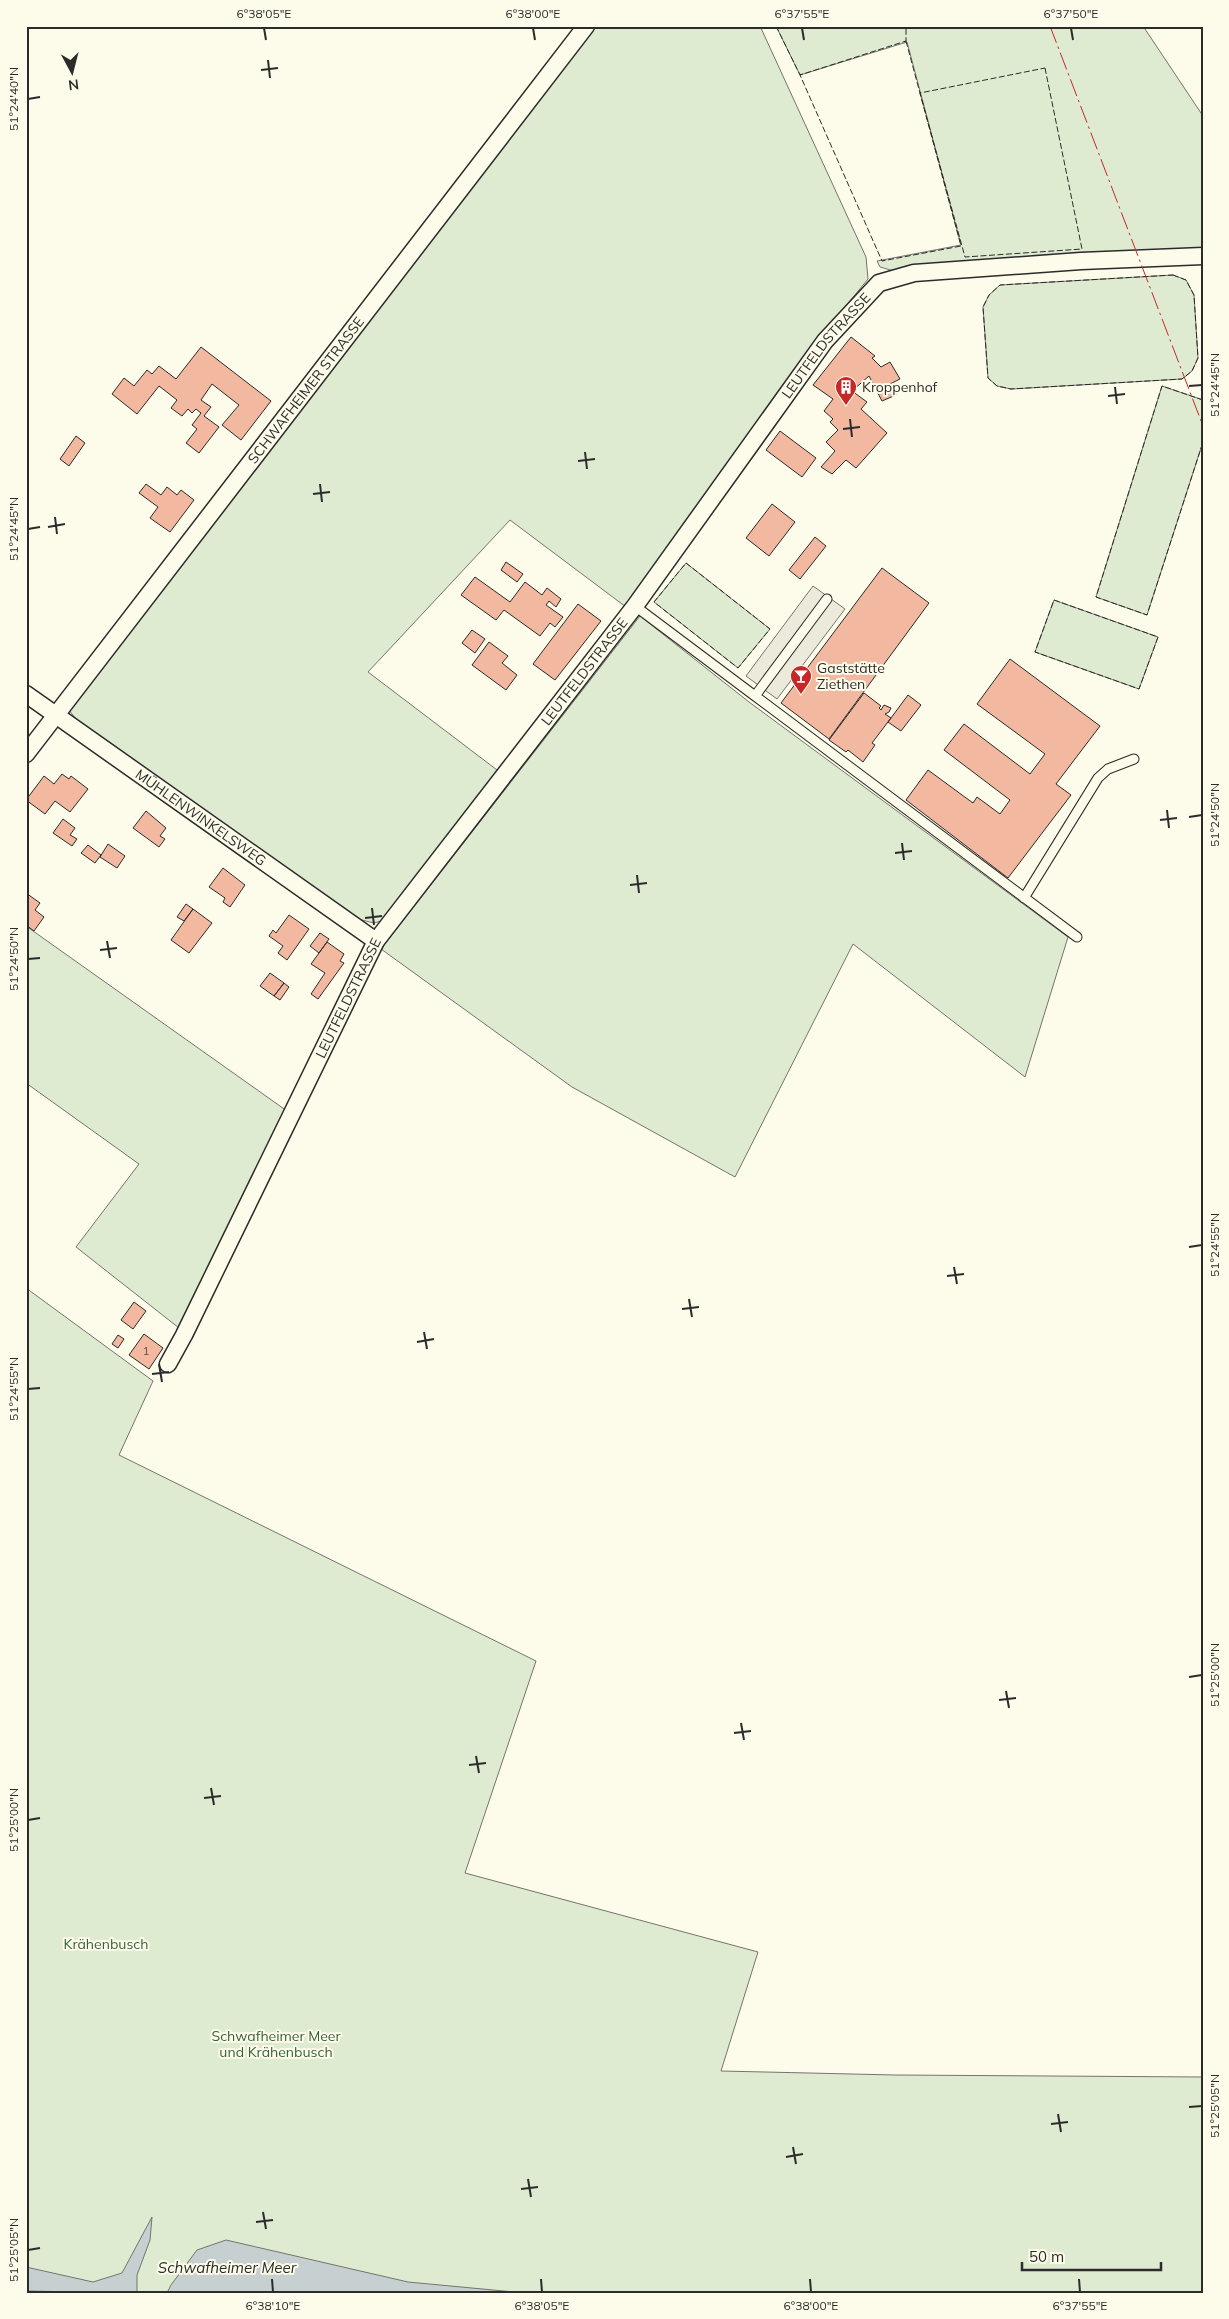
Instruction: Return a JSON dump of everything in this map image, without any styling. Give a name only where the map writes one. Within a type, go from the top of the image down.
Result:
[{"type":"street","name":"SCHWAFHEIMER STRASSE","points":[[26,754],[586,26]]},
{"type":"street","name":"LEUTFELDSTRASSE","points":[[168,1364],[184,1336],[376,941],[635,606],[825,341],[879,283],[914,273],[1081,261],[1203,256]]},
{"type":"street","name":"MÜHLENWINKELSWEG","points":[[26,694],[376,941]]},
{"type":"lane","points":[[755,696],[827,599]]},
{"type":"lane","points":[[635,606],[1077,937]]},
{"type":"lane","points":[[1024,898],[1098,778],[1108,769],[1134,759]]},
{"type":"green space","points":[[593,26],[760,26],[866,257],[868,279],[840,313],[626,607],[510,520],[368,672],[501,773],[385,920],[374,923],[354,918],[76,719],[68,709]]},
{"type":"green space","points":[[776,26],[1143,26],[1203,116],[1203,249],[894,271],[880,267],[877,261],[961,245],[907,42],[800,75]]},
{"type":"green space","points":[[1173,275],[1186,280],[1194,295],[1198,358],[1192,371],[1182,379],[1011,389],[997,386],[988,378],[983,307],[989,295],[1000,285]]},
{"type":"green space","points":[[1162,386],[1203,400],[1203,442],[1147,615],[1096,597]]},
{"type":"green space","points":[[686,563],[770,629],[738,668],[654,602]]},
{"type":"green space","points":[[1054,600],[1158,637],[1139,689],[1035,652]]},
{"type":"green space","points":[[640,616],[749,702],[1068,937],[1025,1077],[853,944],[735,1177],[572,1087],[381,949]]},
{"type":"green space","points":[[26,926],[287,1111],[179,1328],[76,1247],[139,1164],[26,1083]]},
{"type":"green space","name":"Schwafheimer Meer und Krähenbusch","points":[[26,1288],[153,1381],[119,1455],[536,1661],[465,1873],[758,1952],[721,2071],[895,2075],[1203,2077],[1203,2293],[26,2293]]},
{"type":"shaded area","points":[[813,586],[845,609],[777,699],[746,676]]},
{"type":"water","name":"Schwafheimer Meer","points":[[152,2217],[150,2240],[137,2275],[137,2293],[26,2291],[26,2267],[93,2282],[122,2273]]},
{"type":"water","name":"Schwafheimer Meer","points":[[226,2240],[408,2282],[525,2293],[167,2293],[197,2250]]},
{"type":"building","name":"Kroppenhof","points":[[851,337],[875,356],[872,358],[881,367],[890,362],[900,379],[890,384],[896,395],[882,401],[869,376],[852,391],[867,402],[861,409],[887,433],[856,468],[846,460],[832,474],[821,467],[835,451],[826,442],[838,430],[830,422],[833,419],[824,411],[833,399],[813,385]]},
{"type":"building","points":[[201,347],[271,401],[241,440],[222,425],[239,405],[212,384],[201,400],[211,407],[204,416],[219,427],[199,453],[186,443],[197,429],[192,425],[201,413],[196,409],[192,413],[188,409],[182,416],[171,408],[177,400],[159,386],[137,414],[112,394],[124,378],[134,386],[147,370],[152,374],[159,366],[176,379]]},
{"type":"building","points":[[780,431],[816,458],[802,477],[766,450]]},
{"type":"building","points":[[76,436],[85,443],[69,466],[60,459]]},
{"type":"building","points":[[146,484],[161,495],[167,487],[177,495],[181,490],[194,500],[170,532],[150,518],[158,507],[139,493]]},
{"type":"building","points":[[772,504],[795,522],[769,556],[746,538]]},
{"type":"building","points":[[815,537],[826,546],[800,579],[789,570]]},
{"type":"building","points":[[506,562],[523,574],[517,582],[501,570]]},
{"type":"building","points":[[882,568],[929,603],[829,739],[781,703]]},
{"type":"building","points":[[475,577],[510,602],[525,582],[542,595],[547,588],[561,599],[556,607],[549,601],[546,605],[563,617],[555,627],[550,623],[540,636],[504,610],[496,620],[461,595]]},
{"type":"building","points":[[578,604],[601,621],[555,680],[533,664]]},
{"type":"building","points":[[472,630],[485,639],[475,653],[462,643]]},
{"type":"building","points":[[489,642],[508,656],[502,663],[517,675],[506,690],[472,665]]},
{"type":"building","points":[[1010,659],[1100,726],[1056,784],[1071,795],[1008,878],[906,800],[928,770],[973,803],[977,797],[1000,814],[1010,800],[944,750],[964,724],[1030,774],[1045,754],[977,704]]},
{"type":"building","points":[[864,693],[881,706],[879,708],[881,710],[884,705],[891,708],[885,714],[891,718],[872,743],[875,745],[863,762],[848,750],[846,752],[829,740]]},
{"type":"building","points":[[908,695],[921,705],[901,731],[888,722]]},
{"type":"building","points":[[62,774],[69,779],[71,776],[88,789],[70,812],[55,801],[45,814],[26,800],[44,776],[54,784]]},
{"type":"building","points":[[146,811],[166,828],[160,836],[165,839],[159,847],[133,828]]},
{"type":"building","points":[[63,819],[75,828],[70,835],[77,839],[72,846],[53,833]]},
{"type":"building","points":[[108,844],[125,856],[117,868],[100,857]]},
{"type":"building","points":[[88,845],[101,855],[95,863],[81,853]]},
{"type":"building","points":[[223,868],[245,885],[230,907],[223,902],[225,898],[209,887]]},
{"type":"building","points":[[26,893],[40,903],[35,910],[44,917],[34,931],[26,925]]},
{"type":"building","points":[[186,904],[193,909],[184,921],[177,917]]},
{"type":"building","points":[[193,909],[212,923],[189,953],[171,940]]},
{"type":"building","points":[[289,915],[309,929],[287,960],[278,953],[283,946],[269,936],[273,930],[276,933]]},
{"type":"building","points":[[320,933],[329,939],[319,953],[310,946]]},
{"type":"building","points":[[327,942],[344,954],[340,961],[344,963],[318,999],[311,994],[325,973],[311,964]]},
{"type":"building","points":[[270,973],[284,983],[274,996],[260,986]]},
{"type":"building","points":[[284,983],[289,987],[280,1000],[274,996]]},
{"type":"building","points":[[134,1302],[146,1311],[133,1329],[121,1320]]},
{"type":"building","points":[[144,1334],[163,1348],[149,1369],[129,1355]]},
{"type":"building","points":[[118,1335],[124,1339],[118,1348],[112,1344]]},
{"type":"fence","points":[[776,26],[800,75],[802,74]]},
{"type":"fence","points":[[904,42],[906,41],[906,26]]},
{"type":"fence","points":[[906,41],[961,246],[882,261],[800,75],[906,41]]},
{"type":"fence","points":[[1045,68],[1082,249],[965,257],[920,93],[1045,68]]},
{"type":"fence","points":[[1173,275],[1186,280],[1194,295],[1198,358],[1192,371],[1182,379],[1011,389],[997,386],[988,378],[983,307],[989,295],[1000,285],[1173,275]]},
{"type":"fence","points":[[1203,400],[1162,386],[1096,597],[1147,615],[1203,442]]},
{"type":"fence","points":[[686,563],[770,629],[738,668],[654,602],[686,563]]},
{"type":"fence","points":[[1054,600],[1158,637],[1139,689],[1035,652],[1054,600]]},
{"type":"power","points":[[1050,26],[1203,426]]},
{"type":"place","name":"Kroppenhof","points":[[846,406]]},
{"type":"place","name":"Gaststätte Ziethen","points":[[801,695]]},
{"type":"park label","name":"Krähenbusch","points":[[106,1944]]}]
